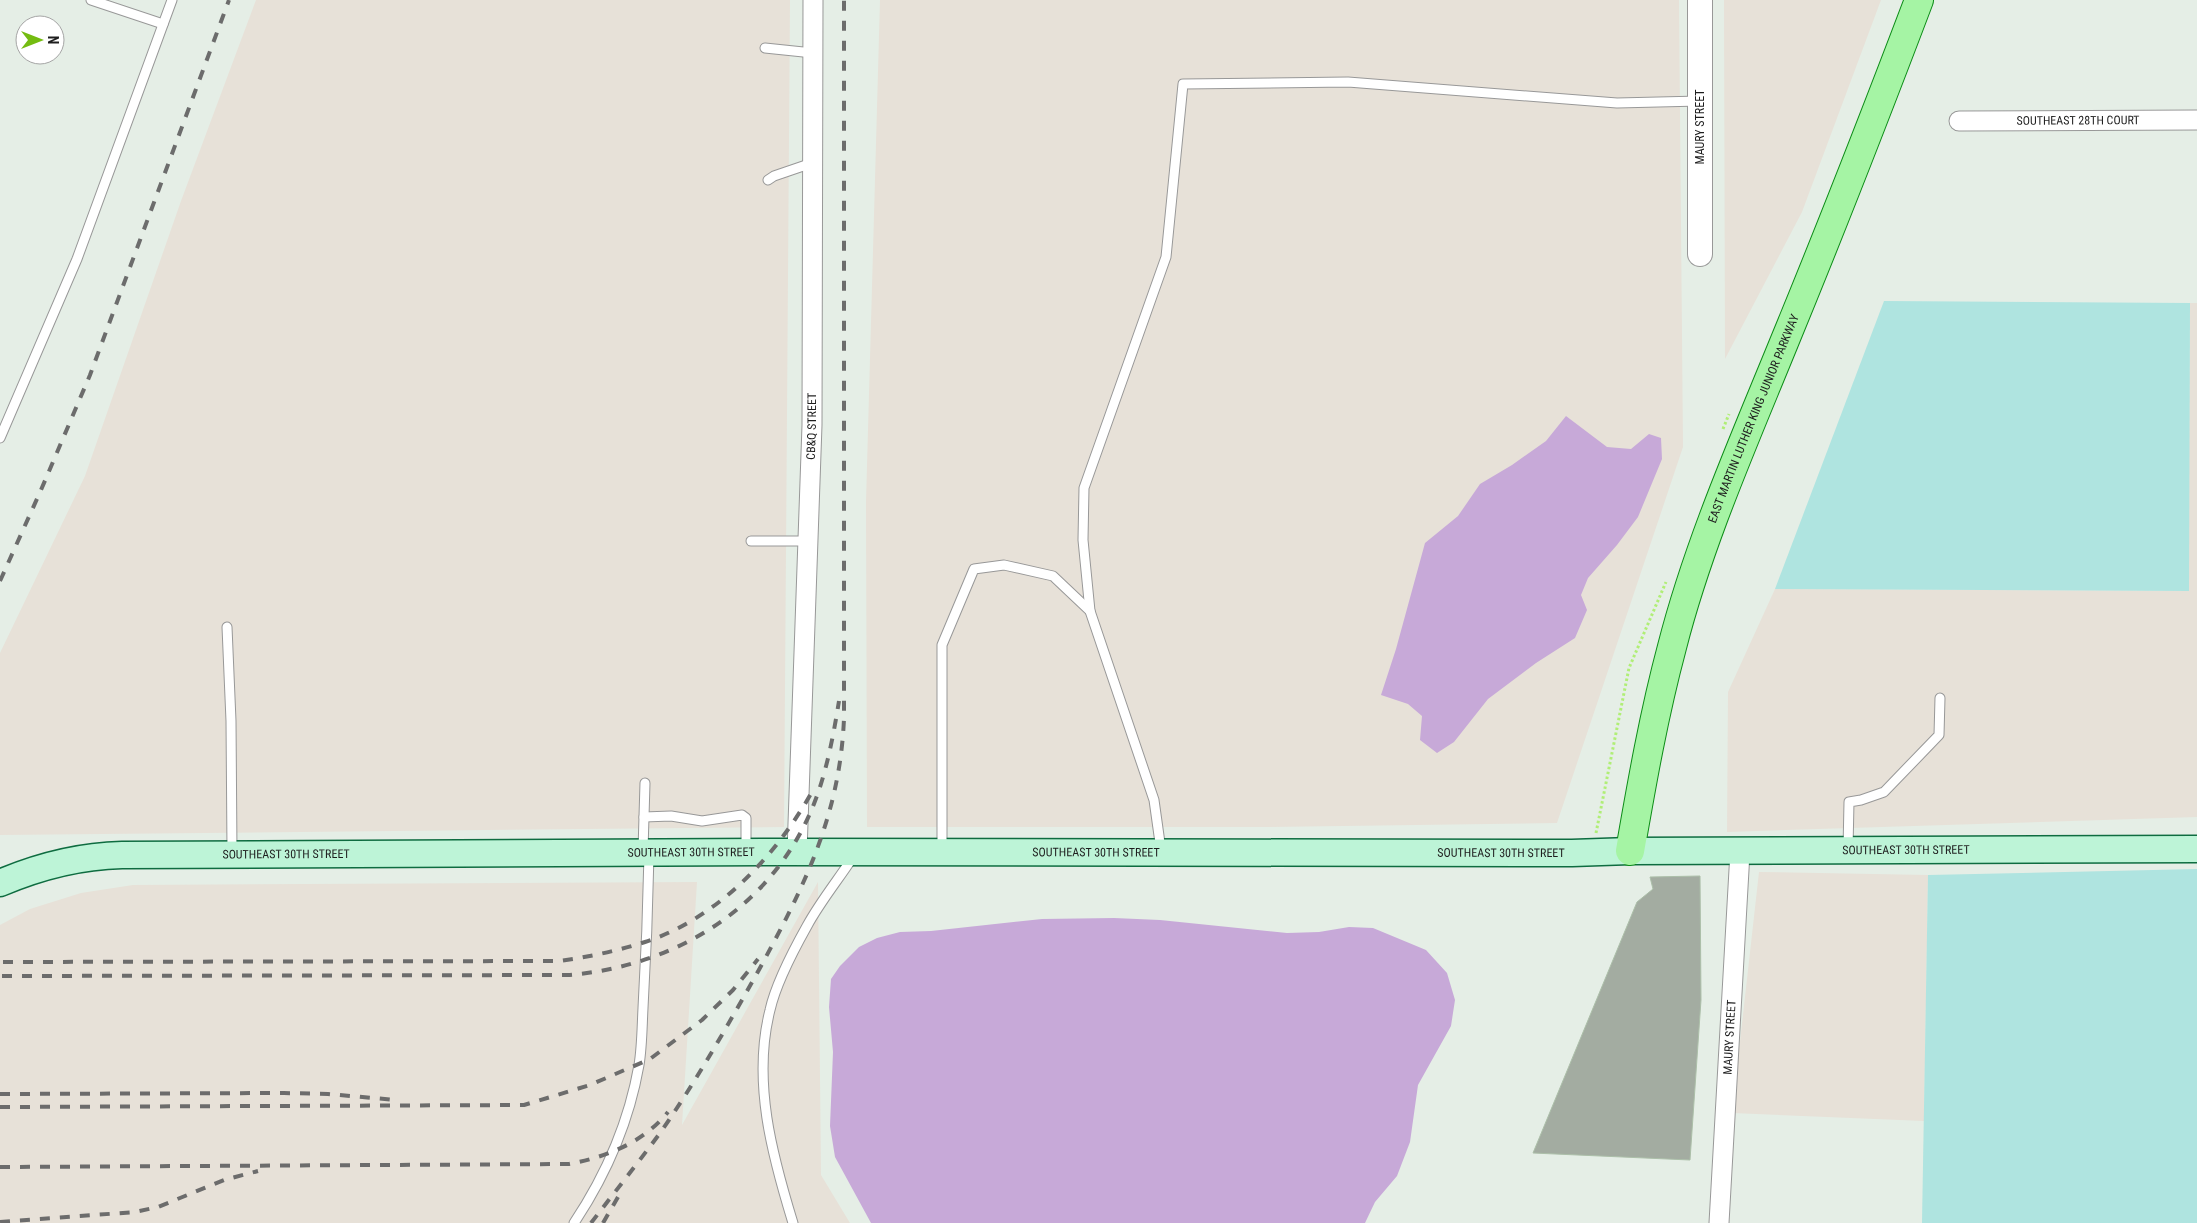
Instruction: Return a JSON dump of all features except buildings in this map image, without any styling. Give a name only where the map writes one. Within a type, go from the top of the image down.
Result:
[{"type":"main road","name":"EAST MARTIN LUTHER KING JUNIOR PARKWAY","points":[[1630,851],[1649,740],[1672,645],[1700,559],[1746,436],[1844,196],[1919,0]]},
{"type":"main road","name":"SOUTHEAST 30TH STREET","points":[[0,883],[59,862],[92,856],[746,852],[1582,853],[1630,851],[2197,849]]},
{"type":"street","name":"CB&Q STREET","points":[[797,852],[812,425],[813,0]]},
{"type":"street","name":"MAURY STREET","points":[[1700,0],[1700,254]]},
{"type":"street","name":"SOUTHEAST 28TH COURT","points":[[1959,120],[2197,120]]},
{"type":"street","name":"MAURY STREET","points":[[1719,1223],[1740,852]]},
{"type":"lane","points":[[91,0],[163,24]]},
{"type":"lane","points":[[0,438],[77,258],[172,0]]},
{"type":"lane","points":[[765,48],[813,53]]},
{"type":"lane","points":[[1162,853],[1154,800],[1090,611],[1084,540],[1084,488],[1166,258],[1183,84],[1348,82],[1617,103],[1700,101]]},
{"type":"lane","points":[[768,180],[774,176],[812,163]]},
{"type":"lane","points":[[751,540],[808,541]]},
{"type":"lane","points":[[942,852],[942,645],[974,569],[1004,565],[1053,576],[1090,611]]},
{"type":"lane","points":[[227,627],[231,721],[232,854]]},
{"type":"lane","points":[[1848,851],[1849,802],[1884,792],[1939,736],[1940,698]]},
{"type":"lane","points":[[574,1223],[592,1196],[614,1151],[632,1098],[640,1064],[646,961],[645,783]]},
{"type":"lane","points":[[644,817],[670,816],[702,821],[742,815],[746,818],[746,852]]},
{"type":"lane","points":[[793,1223],[772,1144],[763,1093],[762,1054],[770,1009],[794,951],[808,924],[856,852]]},
{"type":"shaded area","points":[[256,0],[790,0],[784,827],[0,835],[0,653],[85,476],[181,201]]},
{"type":"shaded area","points":[[880,0],[1679,0],[1683,447],[1557,823],[1270,827],[867,827],[866,502]]},
{"type":"shaded area","points":[[1724,0],[1881,0],[1802,212],[1725,359]]},
{"type":"shaded area","points":[[1884,301],[2190,303],[2189,591],[1775,589]]},
{"type":"shaded area","points":[[2190,303],[2197,303],[2197,817],[1727,832],[1728,692],[1775,589],[2188,591]]},
{"type":"shaded area","points":[[1566,416],[1607,447],[1631,449],[1649,434],[1661,438],[1662,459],[1638,517],[1617,545],[1588,578],[1581,595],[1587,610],[1575,638],[1536,663],[1488,699],[1454,742],[1437,753],[1420,740],[1422,716],[1408,704],[1381,695],[1396,649],[1425,543],[1458,516],[1480,484],[1512,465],[1546,441]]},
{"type":"shaded area","points":[[2197,869],[2197,1223],[1922,1223],[1928,875]]},
{"type":"shaded area","points":[[1759,872],[1928,875],[1924,1121],[1732,1113]]},
{"type":"shaded area","points":[[697,882],[682,1125],[818,882],[821,1175],[850,1223],[0,1223],[0,925],[30,909],[81,893],[133,885]]},
{"type":"shaded area","points":[[1114,918],[1160,920],[1287,933],[1319,932],[1349,927],[1373,928],[1426,950],[1447,973],[1455,1000],[1451,1026],[1418,1085],[1410,1142],[1397,1176],[1375,1202],[1365,1223],[871,1223],[835,1157],[830,1126],[833,1052],[829,1007],[831,979],[840,966],[859,947],[877,938],[900,932],[931,931],[1042,919]]},
{"type":"railway","points":[[0,581],[90,375],[229,0]]},
{"type":"railway","points":[[591,1223],[673,1114],[755,977],[803,884],[816,853],[835,789],[841,754],[844,718],[844,0]]},
{"type":"railway","points":[[2,976],[570,975],[611,969],[651,958],[688,942],[722,921],[752,896],[779,866],[801,832],[818,793],[825,771],[839,701]]},
{"type":"railway","points":[[3,962],[559,961],[581,958],[645,942],[697,918],[720,901],[762,862],[781,839],[812,792]]},
{"type":"railway","points":[[0,1107],[524,1105],[590,1085],[650,1059],[702,1020],[733,990],[758,959]]},
{"type":"railway","points":[[0,1094],[284,1093],[328,1094],[396,1100]]},
{"type":"railway","points":[[0,1167],[569,1164],[610,1153],[623,1147],[647,1132],[668,1112]]},
{"type":"railway","points":[[0,1222],[135,1212],[158,1207],[224,1180],[258,1171]]},
{"type":"railway","points":[[603,1223],[618,1197]]}]
